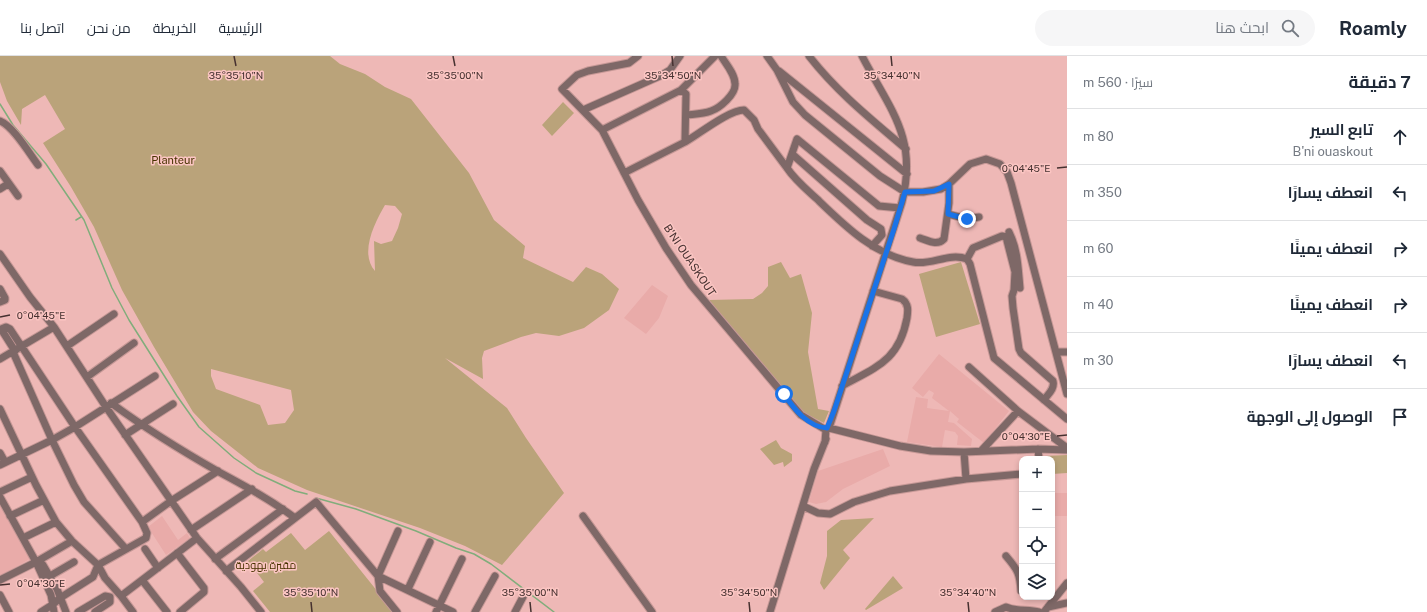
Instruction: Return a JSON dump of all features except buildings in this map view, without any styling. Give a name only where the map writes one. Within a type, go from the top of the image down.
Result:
[{"type":"street","points":[[627,59],[638,56]]},
{"type":"street","points":[[583,110],[660,76],[670,70],[680,56]]},
{"type":"street","points":[[602,130],[681,90],[716,56]]},
{"type":"street","points":[[686,115],[713,111],[728,99],[734,91],[735,84],[733,76],[721,56]]},
{"type":"street","points":[[767,56],[777,70],[793,102],[805,115],[880,176],[905,192],[934,191],[949,184],[970,164],[986,159],[1000,164],[1007,172],[1013,191],[1067,394]]},
{"type":"street","points":[[809,56],[824,76],[844,96],[906,149]]},
{"type":"street","points":[[770,612],[814,469],[825,442],[832,415],[905,192],[907,174],[906,149],[899,124],[862,56]]},
{"type":"street","name":"B'NI OUASKOUT","points":[[627,59],[577,75],[562,89],[602,130],[638,200],[666,248],[699,295],[797,411],[811,422],[828,429],[900,446],[931,451],[964,452],[1067,449]]},
{"type":"street","points":[[777,70],[907,174]]},
{"type":"street","points":[[681,90],[686,94],[685,142]]},
{"type":"street","points":[[624,173],[685,142],[723,117],[738,110],[744,110],[754,120],[758,129],[792,175],[827,209],[872,246],[886,253],[914,262],[926,263],[954,257],[967,259]]},
{"type":"street","points":[[0,121],[12,130],[38,165]]},
{"type":"street","points":[[787,168],[797,140],[879,206],[900,208]]},
{"type":"street","points":[[792,154],[867,220],[881,229],[882,235],[872,246]]},
{"type":"street","points":[[0,171],[18,196]]},
{"type":"street","points":[[0,189],[8,184]]},
{"type":"street","points":[[920,238],[936,243],[940,243],[944,239],[948,214],[949,184]]},
{"type":"street","points":[[948,214],[967,219],[979,217]]},
{"type":"street","points":[[1009,232],[1015,247],[1018,261],[1020,288]]},
{"type":"street","points":[[967,259],[972,248],[1002,236],[1006,237],[1015,272],[1012,308],[1019,349],[1021,353],[1053,381],[1054,384],[1054,387],[1044,400]]},
{"type":"street","points":[[0,254],[30,297],[54,327],[87,377],[108,405],[125,435],[191,530],[261,612]]},
{"type":"street","points":[[967,259],[970,264],[994,358],[1067,419]]},
{"type":"street","points":[[0,289],[5,298],[0,302]]},
{"type":"street","points":[[842,386],[886,361],[896,350],[905,327],[908,314],[908,306],[906,302],[902,299],[873,291]]},
{"type":"street","points":[[67,346],[114,314]]},
{"type":"street","points":[[0,359],[54,327]]},
{"type":"street","points":[[41,612],[53,609],[60,598],[93,577],[98,565],[146,538],[147,533],[142,522],[75,427],[10,329],[0,329],[14,352],[52,440],[74,485],[84,502],[126,549]]},
{"type":"street","points":[[87,377],[134,343]]},
{"type":"street","points":[[1056,352],[1067,352]]},
{"type":"street","points":[[1043,366],[1058,379],[1063,381]]},
{"type":"street","points":[[969,367],[1018,411],[1067,449]]},
{"type":"street","points":[[0,453],[3,463],[52,440],[155,376]]},
{"type":"street","points":[[125,435],[173,404]]},
{"type":"street","points":[[108,405],[218,471],[252,489],[295,518]]},
{"type":"street","points":[[0,409],[32,477],[56,522],[98,565],[105,578],[133,612]]},
{"type":"street","points":[[981,451],[1018,411]]},
{"type":"street","points":[[1038,449],[1039,456]]},
{"type":"street","points":[[964,452],[966,479]]},
{"type":"street","points":[[142,522],[171,501],[218,471]]},
{"type":"street","points":[[803,506],[818,513],[830,514],[854,502],[890,491],[966,479],[1019,474]]},
{"type":"street","points":[[0,492],[32,477]]},
{"type":"street","points":[[191,530],[252,489]]},
{"type":"street","points":[[0,497],[36,562],[50,592],[53,609]]},
{"type":"street","points":[[10,516],[44,500]]},
{"type":"street","points":[[226,571],[316,502],[378,576],[454,612]]},
{"type":"street","points":[[215,559],[283,509]]},
{"type":"street","points":[[583,516],[652,612]]},
{"type":"street","points":[[23,538],[56,522]]},
{"type":"street","points":[[397,612],[380,591],[378,576],[398,531]]},
{"type":"street","points":[[121,596],[197,538]]},
{"type":"street","points":[[0,580],[36,562],[72,540]]},
{"type":"street","points":[[408,589],[430,542]]},
{"type":"street","points":[[145,549],[158,568]]},
{"type":"street","points":[[177,553],[204,588],[204,592],[180,612]]},
{"type":"street","points":[[1006,556],[1019,576]]},
{"type":"street","points":[[436,612],[462,559]]},
{"type":"street","points":[[36,562],[42,564],[50,576],[66,612]]},
{"type":"street","points":[[50,576],[74,562]]},
{"type":"street","points":[[475,612],[495,576]]},
{"type":"street","points":[[142,580],[167,612]]},
{"type":"street","points":[[1046,610],[1067,583]]},
{"type":"street","points":[[0,595],[9,612]]},
{"type":"street","points":[[515,612],[524,595]]},
{"type":"street","points":[[78,612],[105,596],[110,597],[110,602],[95,612]]},
{"type":"street","points":[[1046,610],[1067,603]]},
{"type":"street","points":[[995,612],[1006,607],[1012,610],[1033,610],[1039,612]]},
{"type":"shaded area","points":[[652,285],[668,296],[659,318],[646,334],[624,318]]},
{"type":"shaded area","points":[[939,354],[1009,411],[984,443],[957,422],[959,419],[950,411],[948,422],[954,423],[972,439],[971,446],[957,445],[958,436],[955,432],[945,430],[942,447],[907,442],[916,397],[928,399],[927,408],[949,411],[932,398],[934,393],[929,390],[923,397],[912,388]]},
{"type":"shaded area","points":[[883,449],[890,466],[843,489],[826,502],[816,504],[809,502],[818,471]]},
{"type":"shaded area","points":[[1055,493],[1067,493],[1067,516],[1055,516]]},
{"type":"shaded area","points":[[0,505],[30,559],[0,576]]},
{"type":"shaded area","points":[[162,516],[178,540],[187,533],[190,538],[166,555],[148,527]]},
{"type":"green space","name":"Planteur","points":[[0,56],[330,56],[340,64],[365,74],[385,87],[411,99],[469,173],[494,220],[525,246],[523,258],[573,282],[586,267],[602,274],[619,289],[609,310],[584,328],[559,336],[536,333],[484,351],[482,358],[483,379],[445,358],[507,408],[564,493],[502,565],[465,546],[420,528],[307,490],[258,468],[211,431],[193,412],[154,347],[122,290],[94,227],[43,143],[65,129],[45,95],[22,109],[21,125],[7,101],[0,82]],"holes":[[[385,205],[395,206],[402,214],[392,241],[381,244],[374,241],[375,271],[370,264],[368,247],[373,229]],[[211,369],[291,390],[294,410],[285,423],[268,425],[260,405],[216,389],[211,376]]]},
{"type":"green space","points":[[563,102],[574,113],[552,136],[542,125]]},
{"type":"green space","points":[[781,262],[790,278],[801,274],[812,313],[808,352],[818,409],[829,411],[824,423],[804,413],[709,300],[753,299],[762,293],[768,286],[768,267]]},
{"type":"green space","points":[[961,262],[980,324],[936,337],[919,274]]},
{"type":"green space","points":[[776,440],[781,448],[792,454],[792,461],[784,467],[783,462],[774,465],[760,449]]},
{"type":"green space","points":[[1067,455],[1067,473],[1055,474],[1055,456],[1044,456]]},
{"type":"green space","points":[[874,518],[843,550],[850,558],[824,590],[820,583],[827,556],[827,531],[841,520]]},
{"type":"green space","name":"مقبرة يهودية","points":[[329,531],[394,612],[270,612],[253,591],[264,582],[248,561],[263,549],[266,552],[291,533],[305,550]]},
{"type":"green space","points":[[893,576],[903,588],[866,610],[865,609]]},
{"type":"waterway","points":[[0,104],[13,125],[46,164],[84,220],[112,288],[129,320],[177,396],[199,427],[234,458],[256,473],[295,491],[307,494]]},
{"type":"waterway","points":[[76,220],[81,217]]},
{"type":"waterway","points":[[316,498],[356,509],[474,554],[491,564],[554,612]]},
{"type":"route","points":[[784,394],[801,415],[811,422],[827,428],[834,411],[905,192],[934,191],[949,184],[948,214],[967,219]]}]
